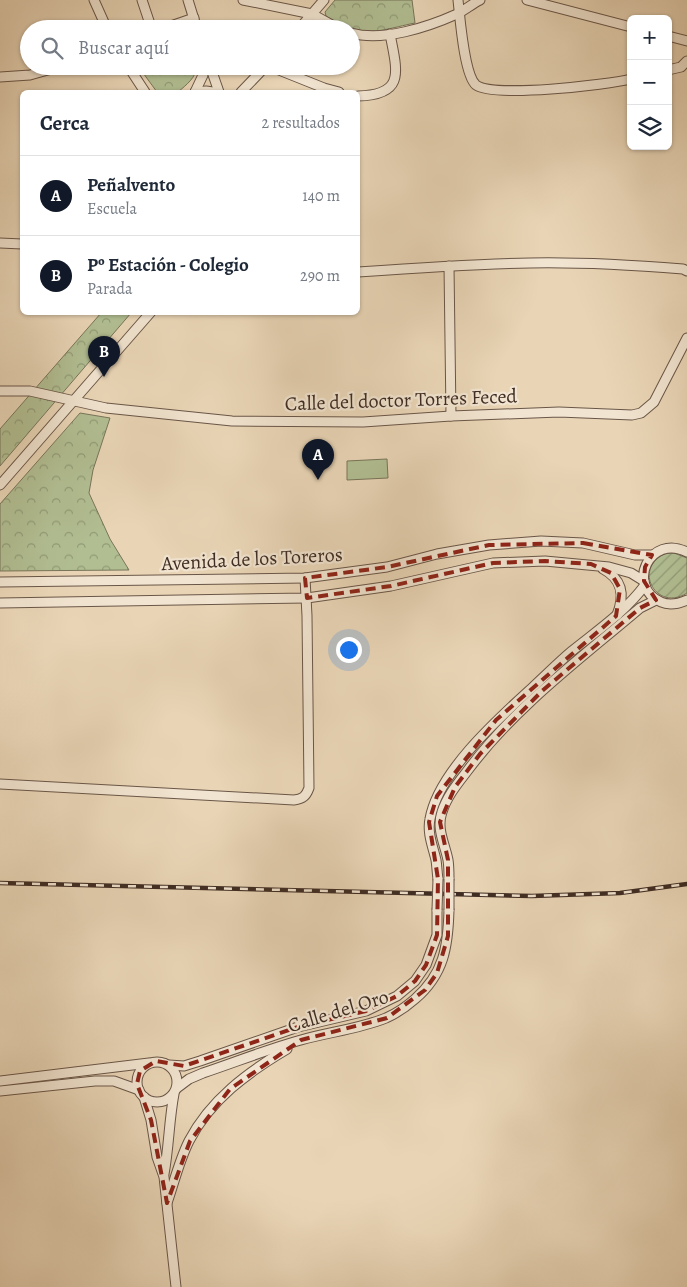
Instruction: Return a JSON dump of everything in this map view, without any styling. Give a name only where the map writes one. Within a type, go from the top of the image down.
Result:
[{"type":"street","points":[[94,0],[103,20]]},
{"type":"street","points":[[142,0],[149,20]]},
{"type":"street","points":[[188,0],[194,18],[188,20]]},
{"type":"street","points":[[243,0],[312,14],[323,20]]},
{"type":"street","points":[[307,20],[324,0]]},
{"type":"street","points":[[458,0],[468,71],[476,85],[492,90],[565,88],[627,80]]},
{"type":"street","points":[[360,34],[374,36],[429,26],[459,13],[480,0]]},
{"type":"street","points":[[527,0],[627,26]]},
{"type":"street","points":[[360,96],[382,92],[391,88],[396,80],[390,34]]},
{"type":"street","points":[[672,37],[687,42],[687,49]]},
{"type":"street","points":[[672,69],[680,67],[687,61]]},
{"type":"street","points":[[0,77],[20,75]]},
{"type":"street","points":[[134,75],[143,90]]},
{"type":"street","points":[[196,90],[203,75]]},
{"type":"street","points":[[213,75],[218,90]]},
{"type":"street","points":[[243,90],[259,75]]},
{"type":"street","points":[[291,75],[332,90]]},
{"type":"street","points":[[0,243],[20,244]]},
{"type":"street","points":[[360,272],[531,262],[604,264],[683,269],[687,271]]},
{"type":"street","points":[[449,266],[450,416]]},
{"type":"street","points":[[0,485],[148,315]]},
{"type":"street","name":"Calle del doctor Torres Feced","points":[[0,391],[30,391],[106,408],[232,421],[363,422],[450,416],[560,412],[637,414],[644,411],[654,402],[687,338]]},
{"type":"street","name":"Avenida de los Toreros","points":[[0,582],[305,578],[387,567],[437,554],[489,545],[541,541],[583,543],[635,555],[652,555],[666,548],[687,552]]},
{"type":"street","points":[[652,555],[645,567],[644,583],[651,596],[656,600],[672,604],[687,600]]},
{"type":"street","name":"Avenida de los Toreros","points":[[0,603],[307,598],[391,586],[493,563],[545,561],[609,567],[631,573],[644,583]]},
{"type":"street","points":[[591,564],[611,574],[619,584],[621,600],[616,616]]},
{"type":"street","points":[[0,784],[302,799],[307,794],[309,788],[307,598],[305,578]]},
{"type":"street","name":"Calle del Oro","points":[[168,1065],[184,1066],[298,1027],[366,1011],[397,996],[415,981],[426,964],[437,935],[437,862],[430,837],[429,822],[432,808],[446,781],[471,748],[496,720],[571,652],[633,601],[644,583]]},
{"type":"street","name":"Calle del Oro","points":[[175,1091],[189,1079],[203,1073],[301,1040],[387,1018],[405,1008],[425,990],[437,973],[448,936],[448,860],[441,837],[440,822],[442,812],[455,787],[480,754],[542,691],[640,608],[656,600]]},
{"type":"street","points":[[167,1203],[190,1141],[212,1108],[230,1089],[256,1068],[301,1040]]},
{"type":"street","points":[[0,1081],[156,1061],[168,1065],[176,1072],[177,1077],[164,1177]]},
{"type":"street","points":[[149,1063],[144,1066],[137,1077],[151,1120],[157,1157],[164,1177],[176,1287]]},
{"type":"street","points":[[0,1090],[114,1080],[141,1094],[148,1100],[160,1102],[175,1091]]},
{"type":"highlighted area","points":[[583,543],[652,555],[645,567],[644,581],[656,600],[640,608],[542,691],[480,754],[455,787],[440,822],[448,860],[448,936],[437,973],[425,990],[387,1018],[301,1040],[230,1089],[190,1141],[167,1203],[151,1120],[137,1084],[140,1071],[156,1061],[184,1066],[298,1027],[366,1011],[397,996],[415,981],[426,965],[437,935],[438,879],[429,822],[437,796],[496,720],[616,616],[620,589],[611,573],[591,564],[545,561],[493,563],[391,586],[307,598],[305,578],[387,567],[489,545]]},
{"type":"green space","points":[[335,0],[412,0],[415,23],[381,30],[360,32],[360,20],[333,20],[326,16],[325,12]]},
{"type":"green space","points":[[145,75],[194,75],[180,90],[156,90]]},
{"type":"green space","points":[[99,315],[129,315],[0,466],[0,429]]},
{"type":"green space","points":[[80,413],[110,418],[93,470],[89,493],[110,539],[129,570],[0,571],[0,504]]},
{"type":"green space","points":[[387,459],[388,478],[347,480],[347,461]]},
{"type":"green space","points":[[667,553],[674,553],[687,558],[687,593],[676,598],[666,597],[658,593],[652,586],[649,577],[651,568],[656,560]]},
{"type":"railway","points":[[0,883],[532,896],[620,893],[687,884]]},
{"type":"place","name":"Pº Estación - Colegio","points":[[104,377]]},
{"type":"place","name":"Peñalvento","points":[[318,480]]}]
